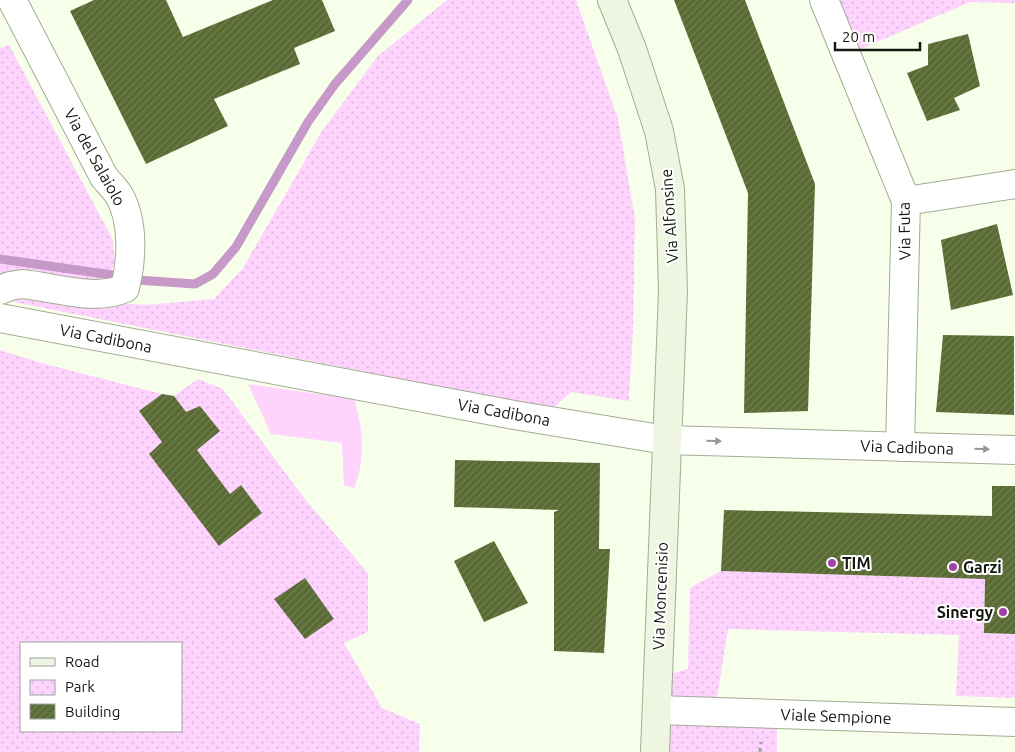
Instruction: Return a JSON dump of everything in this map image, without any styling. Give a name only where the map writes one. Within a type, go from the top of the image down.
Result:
[{"type":"main road","name":"Via Alfonsine","points":[[612,0],[632,49],[659,131],[670,189],[673,291],[666,440]]},
{"type":"main road","name":"Via Moncenisio","points":[[655,752],[666,440]]},
{"type":"street","name":"Via del Salaiolo","points":[[0,290],[22,284],[94,294],[114,293],[125,288],[130,256],[128,222],[119,196],[104,177],[12,0]]},
{"type":"street","name":"Via Futa","points":[[824,0],[906,201],[900,446]]},
{"type":"street","points":[[906,201],[1015,184]]},
{"type":"street","name":"Via Cadibona","points":[[0,318],[514,415],[666,440],[1015,450]]},
{"type":"street","name":"Viale Sempione","points":[[657,710],[1015,722]]},
{"type":"green space","points":[[447,0],[576,0],[618,119],[635,219],[633,329],[629,401],[571,392],[552,409],[14,302],[15,296],[146,305],[214,299],[243,268],[322,131],[378,56]]},
{"type":"green space","points":[[824,0],[1015,0],[1015,3],[970,2],[847,55]]},
{"type":"green space","points":[[9,45],[112,238],[115,259],[110,278],[94,282],[0,274],[0,48]]},
{"type":"green space","points":[[0,350],[45,364],[162,394],[174,396],[198,379],[223,389],[304,498],[368,573],[368,632],[344,643],[382,708],[420,724],[419,752],[0,752]]},
{"type":"green space","points":[[248,384],[354,399],[361,433],[362,455],[354,488],[344,485],[342,443],[271,434]]},
{"type":"green space","points":[[721,571],[985,579],[984,633],[1015,634],[1015,698],[956,696],[959,635],[728,629],[715,711],[777,714],[777,752],[655,752],[657,677],[688,669],[690,588]]},
{"type":"building","points":[[94,0],[166,0],[183,37],[273,0],[322,0],[335,31],[294,48],[300,64],[214,99],[228,126],[146,164],[70,11]]},
{"type":"building","points":[[674,0],[745,0],[815,184],[808,411],[744,413],[748,193]]},
{"type":"building","points":[[968,34],[980,86],[954,98],[960,110],[927,121],[907,73],[928,65],[928,44]]},
{"type":"building","points":[[997,224],[1013,295],[951,310],[941,240]]},
{"type":"building","points":[[943,335],[1014,336],[1014,415],[936,412]]},
{"type":"building","points":[[162,394],[174,396],[186,412],[200,406],[220,431],[197,450],[230,494],[241,485],[262,513],[219,546],[149,454],[162,442],[139,411]]},
{"type":"building","points":[[455,460],[600,463],[599,549],[610,549],[604,653],[554,651],[554,512],[559,510],[454,507]]},
{"type":"building","points":[[992,486],[1015,486],[1015,634],[984,633],[985,579],[721,571],[724,510],[992,516]]},
{"type":"building","points":[[494,541],[528,603],[484,622],[454,561]]},
{"type":"building","points":[[305,578],[334,619],[305,639],[274,599]]},
{"type":"waterway","points":[[137,280],[195,284],[213,274],[236,247],[308,122],[335,84],[408,0]]},
{"type":"waterway","points":[[0,259],[112,275]]},
{"type":"place","name":"TIM","points":[[832,563]]},
{"type":"place","name":"Garzi","points":[[953,567]]},
{"type":"place","name":"Sinergy","points":[[1003,612]]}]
